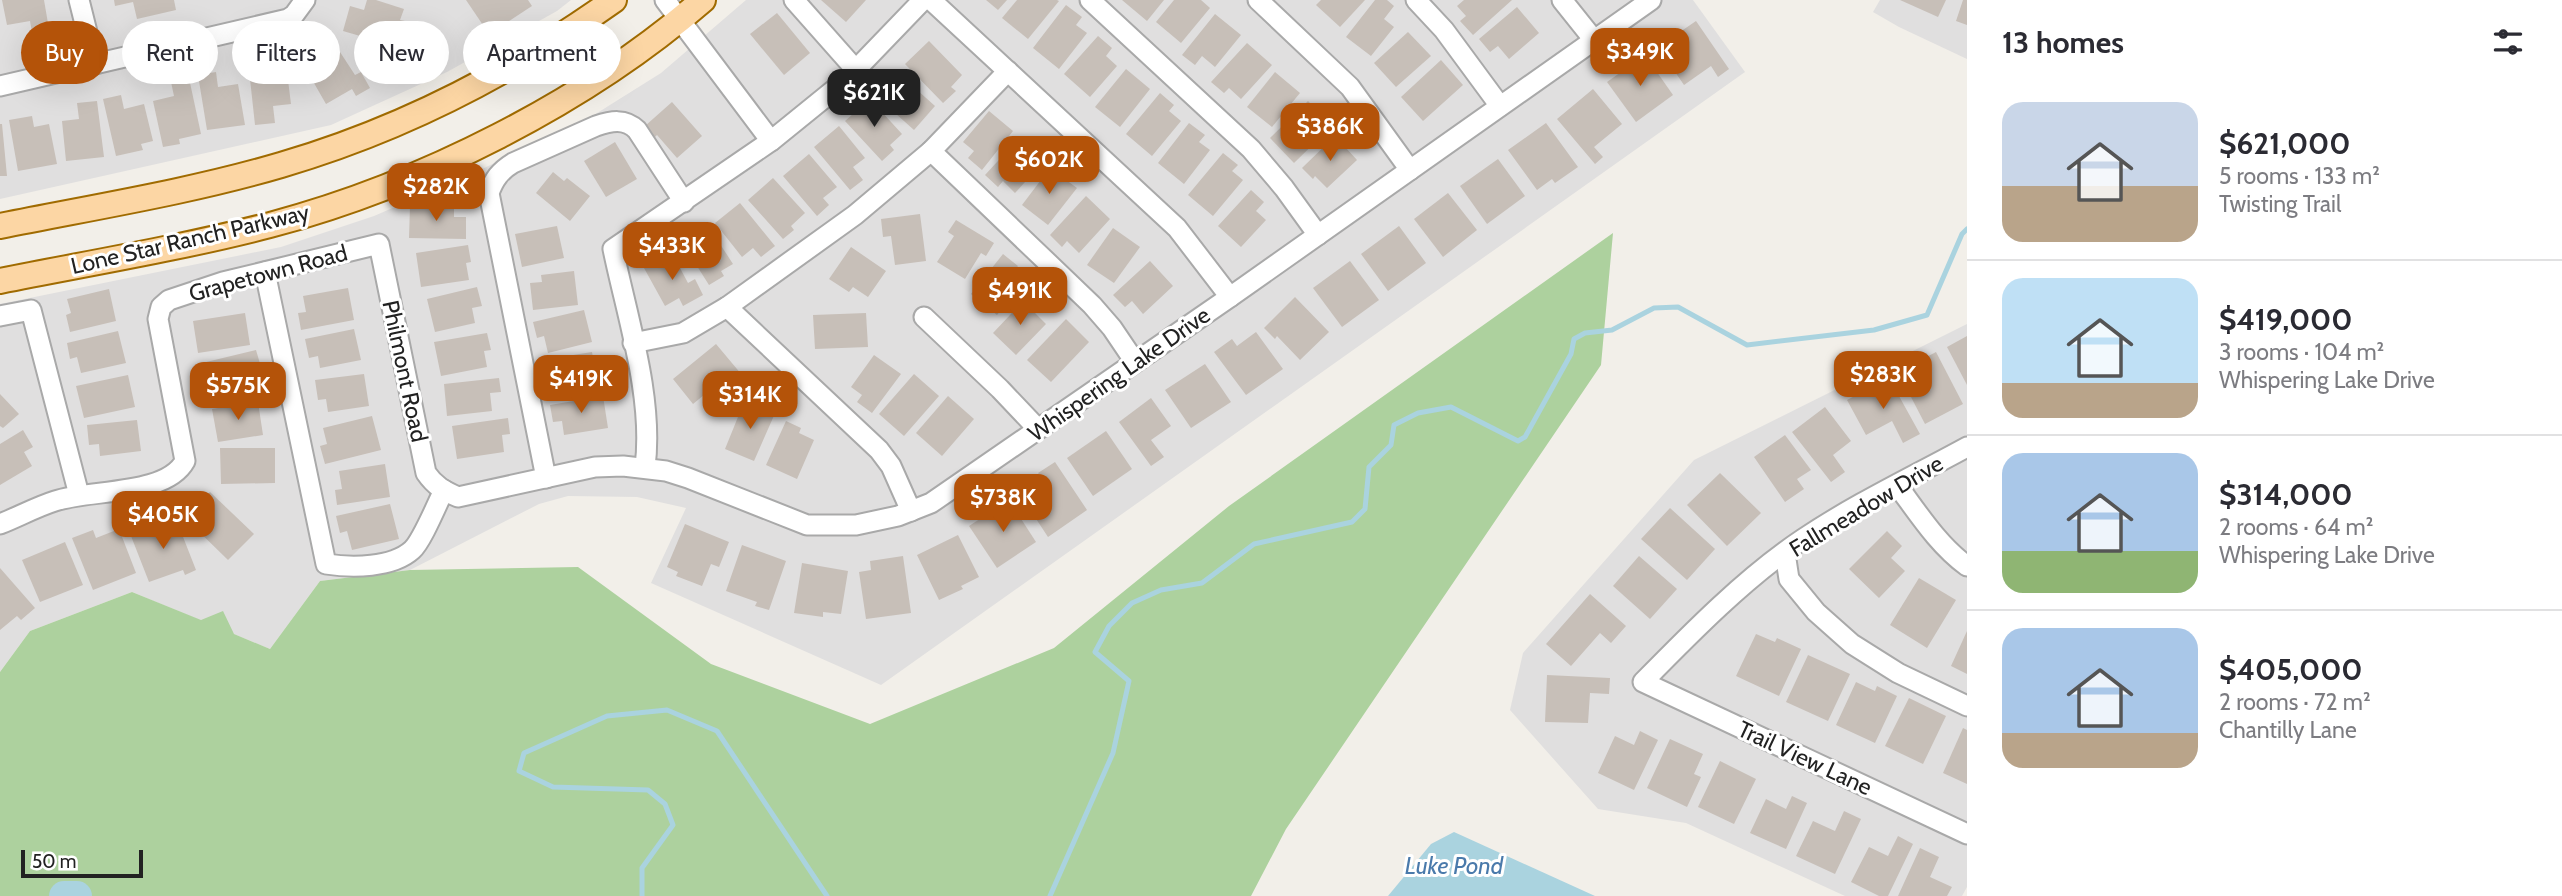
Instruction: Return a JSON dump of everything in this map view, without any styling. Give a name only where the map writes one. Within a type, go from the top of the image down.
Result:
[{"type":"main road","points":[[0,226],[216,182],[336,147],[413,116],[512,67],[614,0]]},
{"type":"main road","name":"Lone Star Ranch Parkway","points":[[0,281],[271,224],[372,191],[489,142],[526,122],[608,72],[703,0]]},
{"type":"street","points":[[79,0],[84,21]]},
{"type":"street","points":[[665,0],[771,141]]},
{"type":"street","points":[[794,0],[856,70]]},
{"type":"street","points":[[645,467],[648,442],[645,400],[613,249],[771,141],[856,70],[923,0]]},
{"type":"street","points":[[931,0],[1177,228],[1230,297]]},
{"type":"street","points":[[1090,0],[1251,149],[1318,235]]},
{"type":"street","points":[[1258,0],[1350,87],[1410,170]]},
{"type":"street","points":[[1416,0],[1444,30],[1500,106]]},
{"type":"street","points":[[1562,0],[1594,40]]},
{"type":"street","name":"Whispering Lake Drive","points":[[443,490],[458,497],[595,467],[645,467],[688,478],[807,525],[856,525],[898,516],[931,503],[1230,297],[1651,0]]},
{"type":"street","points":[[108,61],[288,19],[304,3]]},
{"type":"street","points":[[633,343],[683,333],[727,307],[855,215],[931,151],[1007,71]]},
{"type":"street","points":[[0,86],[21,81]]},
{"type":"street","points":[[546,478],[489,193],[495,178],[503,169],[537,152],[596,126],[620,121],[637,130],[684,202]]},
{"type":"street","points":[[931,151],[1092,305],[1112,328],[1135,362]]},
{"type":"street","name":"Grapetown Road","points":[[79,495],[153,484],[179,472],[185,461],[158,319],[161,307],[169,300],[223,282],[379,244]]},
{"type":"street","name":"Philmont Road","points":[[379,244],[426,473],[434,484],[443,490]]},
{"type":"street","points":[[265,272],[326,564],[344,567],[395,561],[414,548],[443,490]]},
{"type":"street","points":[[727,307],[879,450],[891,466],[911,511]]},
{"type":"street","points":[[0,316],[31,310],[79,495],[55,501],[0,524]]},
{"type":"street","points":[[924,317],[1000,388],[1038,429]]},
{"type":"street","name":"Fallmeadow Drive","points":[[1643,682],[1737,592],[1801,540],[1967,447]]},
{"type":"street","points":[[1897,485],[1928,527],[1967,566]]},
{"type":"street","points":[[1785,553],[1789,579],[1816,612],[1852,644],[1898,673],[1967,706]]},
{"type":"street","name":"Trail View Lane","points":[[1643,682],[1967,834]]},
{"type":"shaded area","points":[[0,0],[571,0],[539,21],[463,21],[463,63],[449,71],[449,21],[354,21],[354,84],[421,84],[331,125],[0,199]]},
{"type":"shaded area","points":[[746,0],[1693,0],[1745,72],[881,685],[651,583],[686,508],[637,497],[568,496],[539,504],[410,570],[320,581],[270,649],[132,592],[30,631],[0,672],[0,304],[281,247],[374,216],[474,173],[594,115],[661,73]]},
{"type":"shaded area","points":[[1880,0],[1967,0],[1967,59],[1873,12]]},
{"type":"shaded area","points":[[1967,324],[1967,887],[1962,896],[1845,896],[1686,823],[1598,809],[1510,710],[1523,653],[1694,460]]},
{"type":"green space","points":[[1613,233],[1601,365],[1286,829],[1251,896],[0,896],[0,672],[30,631],[132,592],[201,620],[223,611],[234,634],[270,649],[320,581],[410,570],[578,567],[711,664],[870,724],[1054,648],[1229,506]]},
{"type":"water","name":"Luke Pond","points":[[1454,832],[1595,896],[1388,896],[1431,844]]},
{"type":"building","points":[[2,0],[44,0],[48,21],[21,21],[7,25]]},
{"type":"building","points":[[114,0],[174,0],[176,10],[137,19],[133,2],[115,6]]},
{"type":"building","points":[[367,0],[376,0],[404,9],[400,20],[405,21],[354,21],[354,34],[343,31],[350,6],[364,10]]},
{"type":"building","points":[[466,0],[528,0],[532,6],[509,21],[480,21]]},
{"type":"building","points":[[821,0],[866,0],[846,22]]},
{"type":"building","points":[[986,0],[1007,0],[998,10]]},
{"type":"building","points":[[1017,0],[1059,1],[1028,39],[1002,18]]},
{"type":"building","points":[[1122,0],[1164,0],[1147,21]]},
{"type":"building","points":[[1174,0],[1201,0],[1210,8],[1181,43],[1156,22]]},
{"type":"building","points":[[1321,0],[1365,0],[1340,27],[1316,5]]},
{"type":"building","points":[[1375,0],[1387,0],[1394,6],[1384,19],[1394,27],[1371,56],[1346,37]]},
{"type":"building","points":[[1464,0],[1512,0],[1473,35],[1460,21],[1466,16],[1457,6]]},
{"type":"building","points":[[1900,0],[1946,0],[1938,17]]},
{"type":"building","points":[[1963,0],[1967,0],[1967,25],[1956,21]]},
{"type":"building","points":[[1066,5],[1082,17],[1076,25],[1087,33],[1059,69],[1033,48]]},
{"type":"building","points":[[1517,7],[1539,33],[1509,59],[1498,46],[1490,52],[1479,39]]},
{"type":"building","points":[[777,13],[810,53],[784,75],[750,34]]},
{"type":"building","points":[[1215,14],[1241,35],[1215,67],[1202,56],[1195,65],[1182,55]]},
{"type":"building","points":[[1696,21],[1729,69],[1718,77],[1711,66],[1684,85],[1658,47]]},
{"type":"building","points":[[1408,32],[1431,56],[1396,87],[1374,63]]},
{"type":"building","points":[[1098,36],[1112,48],[1106,56],[1117,66],[1090,97],[1064,74]]},
{"type":"building","points":[[929,41],[962,75],[951,87],[956,91],[943,103],[905,64]]},
{"type":"building","points":[[1247,43],[1272,65],[1241,99],[1229,88],[1224,93],[1211,82]]},
{"type":"building","points":[[340,52],[354,73],[354,84],[368,84],[370,88],[356,96],[352,89],[326,104],[315,84],[340,84]]},
{"type":"building","points":[[1645,55],[1673,95],[1636,122],[1607,82]]},
{"type":"building","points":[[1441,60],[1463,85],[1423,121],[1401,97]]},
{"type":"building","points":[[1126,69],[1150,89],[1120,127],[1095,107]]},
{"type":"building","points":[[897,72],[935,106],[914,130],[876,96]]},
{"type":"building","points":[[1275,72],[1300,93],[1272,127],[1247,107]]},
{"type":"building","points":[[171,84],[190,84],[201,134],[179,139],[180,144],[163,147],[153,101],[174,96]]},
{"type":"building","points":[[199,84],[218,84],[218,87],[238,84],[245,125],[207,130]]},
{"type":"building","points":[[251,84],[288,84],[291,104],[273,106],[275,123],[255,125]]},
{"type":"building","points":[[1593,89],[1622,124],[1594,147],[1603,157],[1595,164],[1557,119]]},
{"type":"building","points":[[1160,93],[1174,105],[1169,111],[1181,121],[1152,156],[1126,134]]},
{"type":"building","points":[[121,95],[124,109],[144,104],[153,141],[141,144],[143,150],[116,156],[103,99]]},
{"type":"building","points":[[870,99],[902,134],[890,145],[894,150],[882,161],[845,121]]},
{"type":"building","points":[[97,101],[104,157],[66,161],[62,121],[79,119],[77,103]]},
{"type":"building","points":[[1308,101],[1332,126],[1294,163],[1270,138]]},
{"type":"building","points":[[672,102],[702,136],[677,158],[657,135],[655,137],[645,126]]},
{"type":"building","points":[[989,111],[1013,131],[982,170],[968,158],[974,151],[963,142]]},
{"type":"building","points":[[32,116],[34,127],[49,124],[57,164],[18,171],[9,120]]},
{"type":"building","points":[[1189,123],[1205,135],[1199,142],[1210,150],[1184,184],[1158,163]]},
{"type":"building","points":[[1546,123],[1578,167],[1555,183],[1552,179],[1537,190],[1508,150]]},
{"type":"building","points":[[2,124],[7,176],[0,176]]},
{"type":"building","points":[[839,126],[865,158],[853,167],[863,180],[850,190],[814,147]]},
{"type":"building","points":[[1335,136],[1357,160],[1327,188],[1302,168]]},
{"type":"building","points":[[1020,137],[1045,160],[1015,193],[1003,181],[998,187],[985,175]]},
{"type":"building","points":[[615,142],[637,179],[606,197],[584,161]]},
{"type":"building","points":[[1223,153],[1238,165],[1232,171],[1243,180],[1213,216],[1188,195]]},
{"type":"building","points":[[809,154],[837,187],[823,198],[829,205],[817,216],[783,176]]},
{"type":"building","points":[[1498,159],[1525,196],[1487,224],[1460,186]]},
{"type":"building","points":[[1050,168],[1077,188],[1048,225],[1022,205]]},
{"type":"building","points":[[553,172],[564,181],[567,178],[590,196],[570,221],[536,193]]},
{"type":"building","points":[[773,178],[805,213],[791,226],[794,230],[783,239],[748,200]]},
{"type":"building","points":[[1251,190],[1264,202],[1256,211],[1266,220],[1241,247],[1218,226]]},
{"type":"building","points":[[1448,193],[1477,230],[1443,257],[1414,219]]},
{"type":"building","points":[[1086,196],[1110,219],[1079,253],[1067,241],[1062,247],[1050,235]]},
{"type":"building","points":[[740,203],[775,246],[761,257],[753,248],[742,257],[715,223]]},
{"type":"building","points":[[410,206],[454,207],[454,217],[466,217],[466,239],[409,238]]},
{"type":"building","points":[[920,214],[926,261],[895,265],[891,236],[883,237],[881,219]]},
{"type":"building","points":[[956,220],[994,243],[986,256],[981,253],[965,279],[937,262],[954,236],[948,232]]},
{"type":"building","points":[[557,226],[564,258],[522,267],[515,234]]},
{"type":"building","points":[[1399,226],[1426,263],[1388,291],[1361,254]]},
{"type":"building","points":[[709,227],[733,264],[721,271],[724,276],[709,285],[683,244]]},
{"type":"building","points":[[1113,228],[1140,247],[1114,283],[1087,265]]},
{"type":"building","points":[[468,245],[471,262],[466,263],[469,280],[421,287],[416,253]]},
{"type":"building","points":[[851,247],[886,271],[868,297],[853,287],[849,292],[829,279]]},
{"type":"building","points":[[672,253],[688,283],[695,279],[703,295],[683,306],[679,298],[665,306],[644,268]]},
{"type":"building","points":[[1003,254],[1018,266],[1011,275],[1022,284],[997,315],[971,294]]},
{"type":"building","points":[[1150,261],[1173,286],[1143,314],[1132,301],[1125,307],[1113,295]]},
{"type":"building","points":[[1350,261],[1379,300],[1342,327],[1313,288]]},
{"type":"building","points":[[574,271],[578,305],[533,310],[530,283],[542,282],[541,275]]},
{"type":"building","points":[[477,287],[482,306],[472,308],[475,323],[435,332],[427,299]]},
{"type":"building","points":[[348,288],[354,320],[301,330],[298,313],[306,312],[303,296]]},
{"type":"building","points":[[109,289],[116,321],[70,332],[66,315],[71,313],[67,299]]},
{"type":"building","points":[[1027,297],[1039,309],[1035,313],[1046,324],[1016,355],[993,333]]},
{"type":"building","points":[[1295,297],[1329,332],[1300,360],[1277,336],[1275,339],[1264,328]]},
{"type":"building","points":[[584,310],[592,342],[548,353],[544,336],[537,338],[533,322]]},
{"type":"building","points":[[245,313],[250,345],[198,353],[193,321]]},
{"type":"building","points":[[866,313],[868,347],[815,349],[813,315]]},
{"type":"building","points":[[1066,319],[1089,342],[1051,382],[1027,360]]},
{"type":"building","points":[[354,329],[361,360],[320,368],[318,356],[309,358],[305,339]]},
{"type":"building","points":[[118,331],[126,363],[81,373],[77,357],[70,359],[67,343]]},
{"type":"building","points":[[1256,332],[1283,369],[1246,395],[1214,352],[1232,339],[1237,346]]},
{"type":"building","points":[[487,333],[491,350],[484,351],[487,367],[441,376],[434,342]]},
{"type":"building","points":[[1967,336],[1967,385],[1947,347]]},
{"type":"building","points":[[716,344],[742,375],[727,387],[722,380],[693,404],[673,379]]},
{"type":"building","points":[[256,350],[261,367],[256,368],[261,387],[211,399],[202,363]]},
{"type":"building","points":[[592,352],[598,384],[555,391],[553,378],[545,379],[542,360]]},
{"type":"building","points":[[1936,352],[1963,404],[1925,424],[1898,372]]},
{"type":"building","points":[[874,355],[901,374],[872,413],[857,402],[862,395],[851,387]]},
{"type":"building","points":[[1205,364],[1231,402],[1191,428],[1165,390]]},
{"type":"building","points":[[364,374],[369,406],[328,412],[326,399],[318,400],[315,380]]},
{"type":"building","points":[[914,374],[939,396],[904,436],[879,414]]},
{"type":"building","points":[[128,375],[135,407],[84,418],[76,386]]},
{"type":"building","points":[[499,378],[501,392],[490,393],[492,411],[447,416],[444,384]]},
{"type":"building","points":[[1889,378],[1920,434],[1903,443],[1892,421],[1866,435],[1847,400]]},
{"type":"building","points":[[0,394],[19,414],[3,428],[0,426]]},
{"type":"building","points":[[603,396],[608,428],[564,435],[562,421],[553,422],[550,405]]},
{"type":"building","points":[[948,396],[974,419],[942,456],[916,433]]},
{"type":"building","points":[[1151,398],[1171,426],[1151,440],[1164,457],[1151,466],[1119,422]]},
{"type":"building","points":[[751,400],[776,411],[754,461],[725,449],[740,412],[745,414]]},
{"type":"building","points":[[258,402],[263,435],[218,442],[212,409]]},
{"type":"building","points":[[1825,407],[1851,441],[1833,455],[1845,472],[1831,482],[1792,432]]},
{"type":"building","points":[[372,416],[381,450],[325,464],[320,446],[327,444],[323,428]]},
{"type":"building","points":[[508,418],[510,434],[502,435],[504,452],[457,459],[452,426]]},
{"type":"building","points":[[137,420],[141,451],[100,456],[99,444],[89,445],[87,425]]},
{"type":"building","points":[[786,421],[801,428],[799,433],[814,440],[797,479],[766,465]]},
{"type":"building","points":[[23,430],[33,447],[24,452],[32,466],[0,485],[0,444]]},
{"type":"building","points":[[1106,431],[1132,469],[1093,496],[1067,458]]},
{"type":"building","points":[[1785,435],[1811,470],[1797,479],[1804,489],[1785,502],[1754,457]]},
{"type":"building","points":[[220,448],[275,448],[275,483],[221,484]]},
{"type":"building","points":[[1055,462],[1087,510],[1048,537],[1023,499],[1046,483],[1038,473]]},
{"type":"building","points":[[385,464],[390,497],[337,505],[335,490],[342,489],[339,471]]},
{"type":"building","points":[[1720,473],[1761,513],[1727,546],[1687,505]]},
{"type":"building","points":[[210,492],[254,534],[228,560],[184,517]]},
{"type":"building","points":[[1009,500],[1036,542],[997,568],[969,526]]},
{"type":"building","points":[[390,504],[399,539],[352,550],[347,531],[340,533],[336,516]]},
{"type":"building","points":[[1670,508],[1715,549],[1687,580],[1641,539]]},
{"type":"building","points":[[176,519],[196,570],[185,575],[183,570],[149,582],[131,536]]},
{"type":"building","points":[[685,524],[729,542],[719,567],[711,564],[702,586],[676,576],[678,572],[667,567]]},
{"type":"building","points":[[119,529],[136,573],[93,590],[72,538],[93,530],[96,538]]},
{"type":"building","points":[[1887,531],[1902,546],[1891,558],[1905,571],[1879,598],[1849,569]]},
{"type":"building","points":[[958,535],[979,577],[961,586],[963,589],[939,600],[917,555]]},
{"type":"building","points":[[65,542],[83,585],[40,602],[22,560]]},
{"type":"building","points":[[742,545],[786,561],[769,610],[755,606],[757,602],[726,591]]},
{"type":"building","points":[[903,556],[911,613],[866,619],[859,572],[871,570],[870,561]]},
{"type":"building","points":[[1639,556],[1677,589],[1650,619],[1613,586]]},
{"type":"building","points":[[802,563],[848,571],[841,614],[823,612],[823,617],[794,613]]},
{"type":"building","points":[[0,568],[35,608],[21,620],[17,616],[0,630]]},
{"type":"building","points":[[1919,578],[1956,600],[1927,648],[1890,625]]},
{"type":"building","points":[[1590,594],[1626,626],[1611,643],[1600,633],[1571,666],[1546,644]]},
{"type":"building","points":[[1967,631],[1967,674],[1951,666]]},
{"type":"building","points":[[1756,634],[1775,642],[1777,638],[1801,649],[1779,696],[1736,676]]},
{"type":"building","points":[[1808,655],[1850,674],[1828,721],[1786,702]]},
{"type":"building","points":[[1547,675],[1610,678],[1609,694],[1590,693],[1588,723],[1545,722]]},
{"type":"building","points":[[1856,682],[1875,691],[1877,686],[1897,696],[1875,743],[1836,725]]},
{"type":"building","points":[[1909,698],[1946,716],[1923,764],[1885,746]]},
{"type":"building","points":[[1963,728],[1967,730],[1967,784],[1943,773]]},
{"type":"building","points":[[1640,731],[1658,740],[1634,790],[1598,773],[1615,736],[1634,745]]},
{"type":"building","points":[[1670,739],[1703,754],[1694,774],[1701,777],[1687,807],[1647,788]]},
{"type":"building","points":[[1720,761],[1756,779],[1734,824],[1698,807]]},
{"type":"building","points":[[1792,796],[1807,803],[1786,849],[1750,833],[1766,799],[1786,809]]},
{"type":"building","points":[[1844,811],[1861,819],[1835,874],[1796,856],[1813,821],[1835,831]]},
{"type":"building","points":[[1898,836],[1913,844],[1888,896],[1879,896],[1851,882],[1869,847],[1888,856]]},
{"type":"building","points":[[1920,848],[1939,857],[1930,877],[1952,887],[1947,896],[1898,896]]},
{"type":"waterway","points":[[1050,896],[1113,753],[1129,681],[1095,652],[1109,626],[1132,603],[1161,590],[1202,583],[1254,544],[1352,522],[1365,509],[1369,467],[1391,445],[1394,425],[1418,413],[1451,407],[1518,441],[1525,437],[1571,354],[1574,339],[1585,333],[1612,330],[1654,308],[1678,307],[1747,345],[1874,330],[1927,315],[1962,234],[1967,229]]},
{"type":"waterway","points":[[642,896],[642,868],[673,825],[665,804],[648,790],[553,787],[519,771],[524,753],[607,716],[667,710],[717,731],[827,896]]},
{"type":"waterway","points":[[64,896],[77,896]]}]
